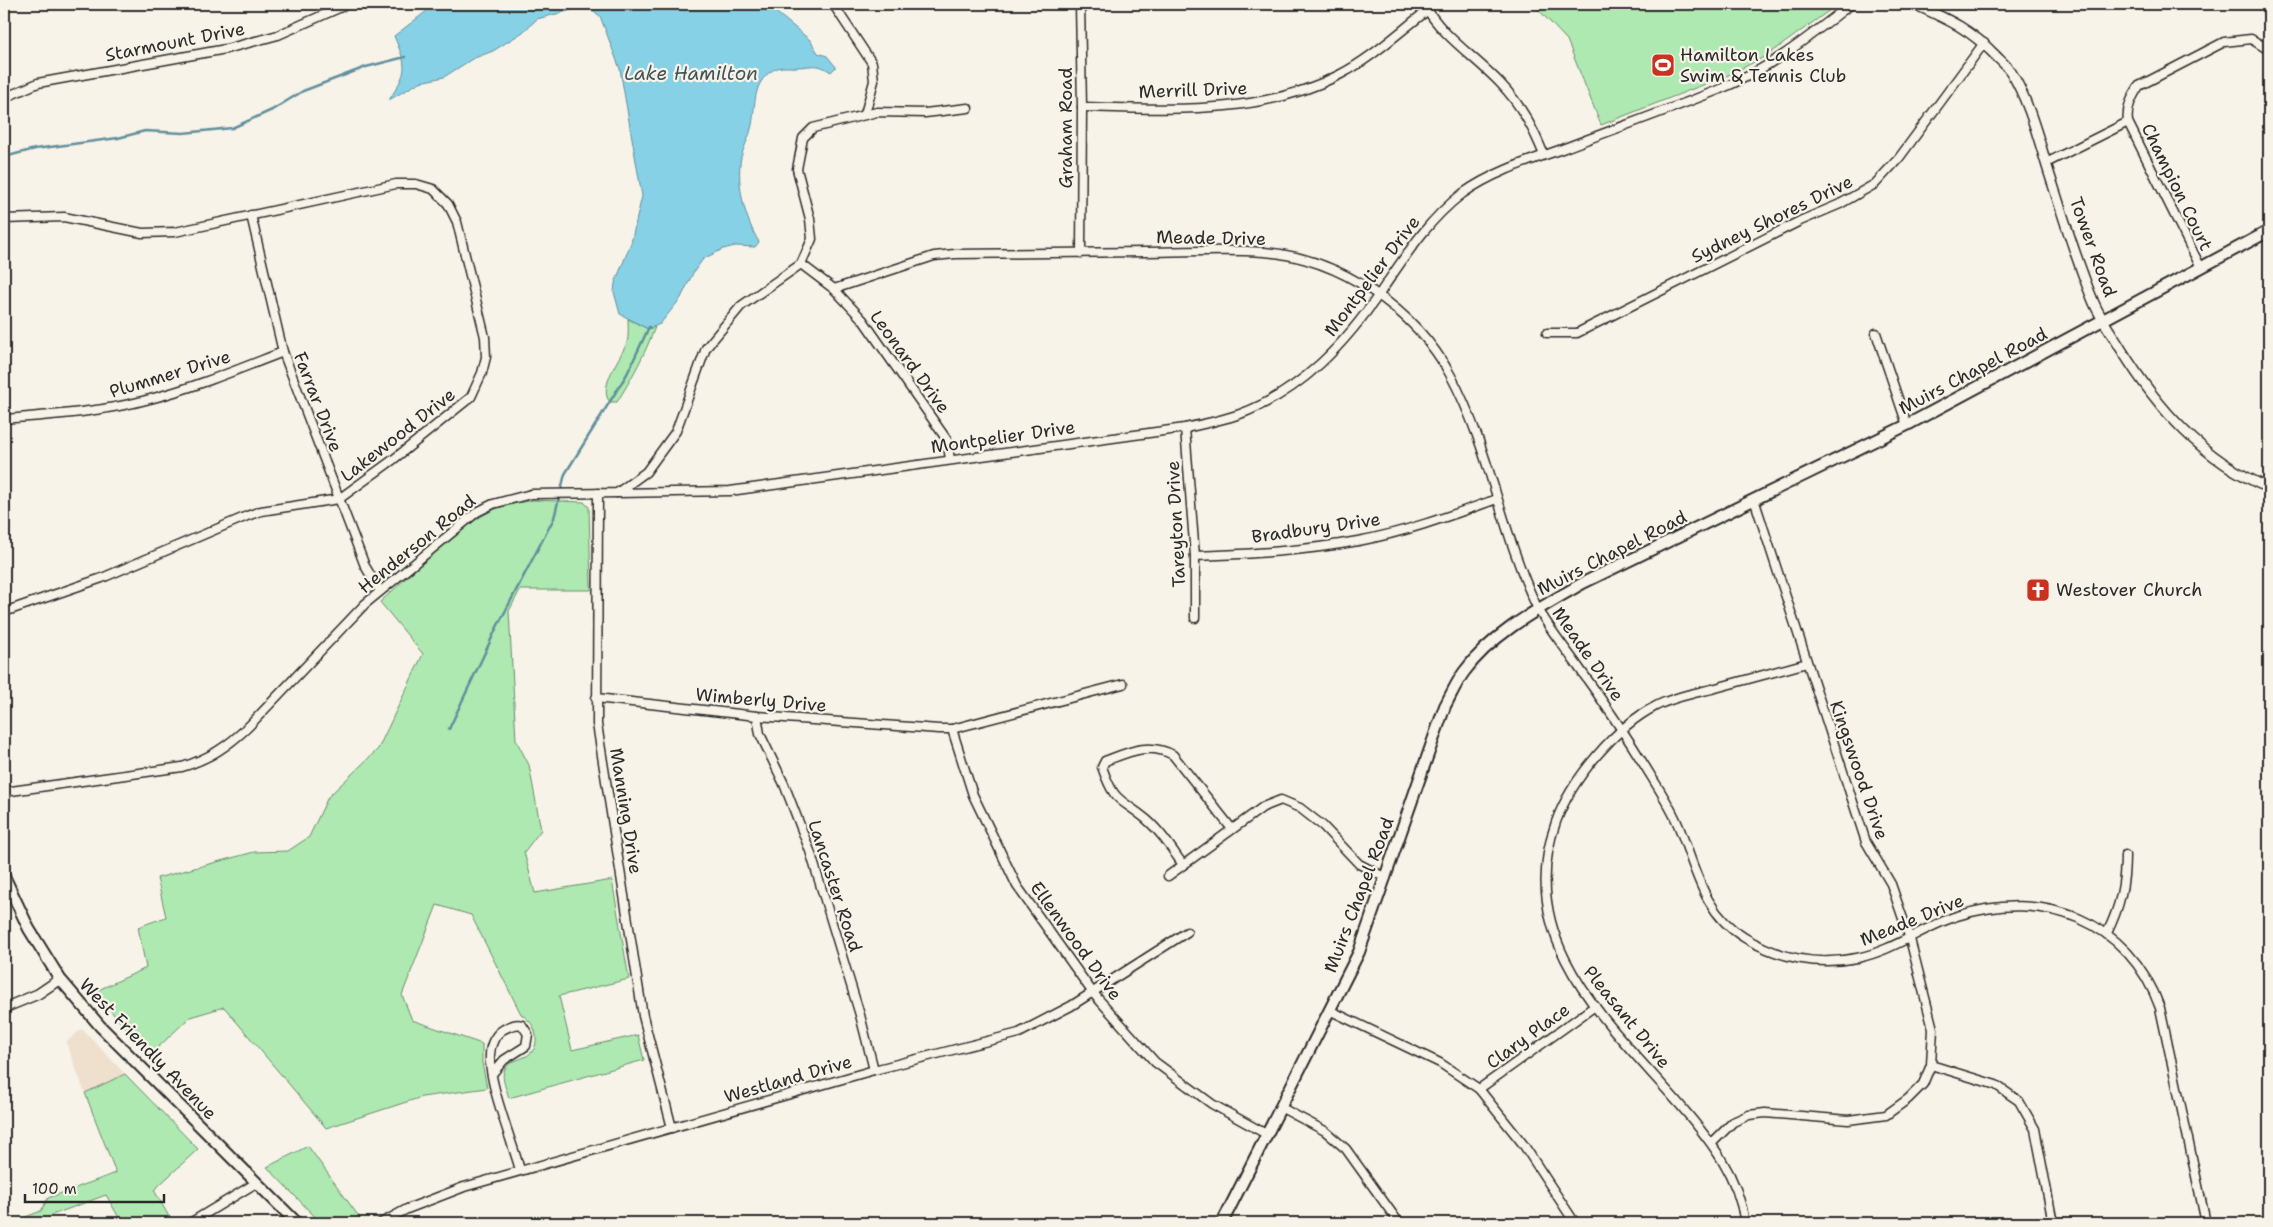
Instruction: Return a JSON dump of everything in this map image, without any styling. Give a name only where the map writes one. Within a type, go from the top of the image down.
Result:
[{"type":"main road","name":"Muirs Chapel Road","points":[[1222,1223],[1359,952],[1445,706],[1464,672],[1477,657],[1538,609],[1583,583],[1907,425],[2269,231]]},
{"type":"main road","name":"West Friendly Avenue","points":[[4,876],[29,929],[60,979],[100,1026],[297,1223]]},
{"type":"street","name":"Starmount Drive","points":[[4,98],[38,83],[226,48],[278,35],[348,4]]},
{"type":"street","points":[[833,4],[872,62],[874,81],[865,114]]},
{"type":"street","name":"Graham Road","points":[[1080,4],[1082,107],[1081,252]]},
{"type":"street","name":"Montpelier Drive","points":[[617,493],[730,491],[950,459],[1185,428],[1242,414],[1285,391],[1307,376],[1347,339],[1421,233],[1442,211],[1488,178],[1720,89],[1782,55],[1851,4]]},
{"type":"street","name":"Tower Road","points":[[1914,4],[1964,27],[1984,43],[2011,72],[2029,112],[2072,242],[2095,304],[2141,382],[2169,418],[2191,439],[2220,462],[2250,480],[2269,488]]},
{"type":"street","points":[[1426,7],[1446,33],[1500,83],[1518,104],[1532,126],[1544,155]]},
{"type":"street","name":"Merrill Drive","points":[[1082,107],[1215,108],[1283,98],[1313,88],[1341,74],[1426,7]]},
{"type":"street","name":"Champion Court","points":[[2200,268],[2128,122],[2127,114],[2138,86],[2210,48],[2224,42],[2251,39],[2269,50]]},
{"type":"street","name":"Sydney Shores Drive","points":[[1547,333],[1577,333],[1800,221],[1840,204],[1875,184],[1905,150],[1984,43]]},
{"type":"street","points":[[617,493],[646,472],[676,431],[706,348],[722,326],[741,306],[801,264],[812,239],[810,219],[797,169],[803,138],[813,128],[865,114],[925,113],[968,108]]},
{"type":"street","points":[[2046,163],[2128,122]]},
{"type":"street","name":"Lakewood Drive","points":[[4,219],[64,217],[129,231],[175,232],[396,184],[416,184],[433,189],[448,204],[456,222],[485,337],[486,357],[476,390],[456,411],[339,499],[254,513],[102,578],[4,612]]},
{"type":"street","name":"Farrar Drive","points":[[252,215],[283,352],[365,566],[380,591]]},
{"type":"street","name":"Meade Drive","points":[[834,289],[934,256],[955,254],[1266,252],[1318,264],[1345,275],[1378,295],[1420,332],[1450,375],[1466,410],[1520,565],[1538,609],[1623,730],[1678,824],[1703,894],[1715,911],[1733,931],[1770,952],[1792,958],[1811,960],[1858,958],[1910,939],[1923,930],[1953,917],[1993,908],[2010,907],[2058,910],[2080,918],[2107,933],[2138,964],[2152,986],[2160,1008],[2206,1223]]},
{"type":"street","points":[[801,264],[834,289]]},
{"type":"street","name":"Leonard Drive","points":[[834,289],[862,320],[935,422],[947,440],[950,459]]},
{"type":"street","points":[[1876,333],[1907,425]]},
{"type":"street","name":"Plummer Drive","points":[[4,419],[89,411],[150,399],[203,383],[283,352]]},
{"type":"street","name":"Tareyton Drive","points":[[1185,428],[1195,556],[1195,618]]},
{"type":"street","name":"Manning Drive","points":[[598,493],[597,724],[643,1016],[672,1128]]},
{"type":"street","name":"Henderson Road","points":[[4,792],[182,767],[201,761],[230,744],[380,591],[454,529],[493,504],[530,494],[617,493]]},
{"type":"street","name":"Bradbury Drive","points":[[1195,556],[1272,553],[1359,541],[1410,528],[1497,499]]},
{"type":"street","name":"Kingswood Drive","points":[[1712,1142],[1734,1122],[1749,1115],[1765,1113],[1848,1120],[1871,1119],[1886,1115],[1908,1099],[1922,1084],[1932,1065],[1933,1029],[1910,939],[1891,884],[1866,842],[1754,499]]},
{"type":"street","name":"Pleasant Drive","points":[[1745,1223],[1738,1193],[1728,1169],[1712,1142],[1595,1006],[1566,964],[1555,940],[1549,916],[1545,885],[1547,858],[1552,833],[1561,808],[1592,760],[1623,730],[1656,706],[1807,663]]},
{"type":"street","points":[[952,729],[1123,684]]},
{"type":"street","name":"Wimberly Drive","points":[[596,698],[757,716],[952,729]]},
{"type":"street","name":"Lancaster Road","points":[[757,716],[760,734],[784,784],[810,851],[860,1015],[874,1070]]},
{"type":"street","name":"Ellenwood Drive","points":[[952,729],[972,795],[1017,886],[1092,992],[1155,1062],[1212,1104],[1266,1134]]},
{"type":"street","points":[[1183,865],[1165,839],[1146,819],[1115,798],[1102,767],[1105,761],[1148,747],[1161,748],[1173,755],[1232,829]]},
{"type":"street","points":[[1168,876],[1264,807],[1280,800],[1300,808],[1323,826],[1359,864],[1386,878]]},
{"type":"street","points":[[2107,933],[2119,906],[2123,891],[2125,855]]},
{"type":"street","name":"Westland Drive","points":[[381,1223],[440,1195],[520,1170],[874,1070],[1019,1033],[1092,992],[1187,932]]},
{"type":"street","points":[[4,1008],[38,994],[60,979]]},
{"type":"street","name":"Clary Place","points":[[1479,1089],[1595,1006]]},
{"type":"street","points":[[1329,1010],[1440,1063],[1479,1089],[1523,1144],[1575,1223]]},
{"type":"street","points":[[492,1074],[504,1060],[526,1046],[528,1034],[522,1025],[517,1024],[505,1028],[495,1038],[490,1054],[492,1074],[520,1170]]},
{"type":"street","points":[[1932,1065],[1996,1085],[2019,1101],[2034,1129],[2054,1223]]},
{"type":"street","points":[[1280,1107],[1324,1131],[1346,1149],[1399,1223]]},
{"type":"street","points":[[190,1223],[256,1183]]},
{"type":"street","points":[[1052,1223],[1065,1223]]},
{"type":"shaded area","points":[[82,1029],[125,1074],[85,1093],[66,1042]]},
{"type":"green space","name":"Hamilton Lakes Swim & Tennis Club","points":[[1533,4],[1838,4],[1768,55],[1731,74],[1601,125],[1567,40]]},
{"type":"green space","points":[[628,319],[648,329],[655,327],[643,356],[623,393],[617,402],[610,402],[606,389],[611,372],[627,343]]},
{"type":"green space","points":[[533,500],[584,502],[589,507],[591,590],[520,590],[509,611],[516,740],[529,765],[541,830],[524,852],[535,893],[612,880],[629,979],[559,996],[572,1050],[638,1035],[644,1060],[509,1098],[504,1081],[504,1071],[512,1062],[533,1051],[536,1036],[533,1026],[521,1014],[471,915],[437,905],[402,995],[412,1020],[482,1044],[482,1063],[487,1088],[422,1097],[326,1128],[224,1007],[190,1017],[152,1053],[117,1019],[96,991],[146,968],[138,927],[166,917],[157,878],[254,852],[288,851],[309,837],[328,797],[378,749],[423,654],[380,602],[447,541],[476,520],[496,509]]},
{"type":"green space","points":[[125,1074],[198,1149],[154,1190],[172,1222],[122,1223],[106,1195],[52,1215],[41,1223],[10,1223],[41,1211],[48,1198],[116,1173],[85,1093]]},
{"type":"green space","points":[[308,1146],[362,1221],[358,1223],[321,1223],[267,1167]]},
{"type":"water","name":"Lake Hamilton","points":[[436,4],[766,4],[810,40],[818,53],[827,56],[836,67],[831,72],[816,66],[779,68],[766,75],[761,81],[756,95],[750,133],[741,157],[740,168],[743,201],[759,242],[755,247],[735,246],[723,249],[703,259],[693,273],[681,298],[660,324],[648,329],[620,314],[614,292],[615,283],[631,243],[642,196],[620,69],[600,16],[587,6],[537,19],[523,32],[493,51],[472,59],[444,77],[420,82],[389,100],[400,82],[404,69],[402,56],[394,36]]},
{"type":"waterway","points":[[4,157],[35,149],[118,138],[145,131],[183,133],[232,128],[272,110],[303,91],[366,67],[405,57]]},
{"type":"waterway","points":[[449,729],[496,629],[554,518],[565,474],[627,374],[649,327]]},
{"type":"place","name":"Hamilton Lakes Swim & Tennis Club","points":[[1663,65]]},
{"type":"place","name":"Westover Church","points":[[2038,590]]}]
